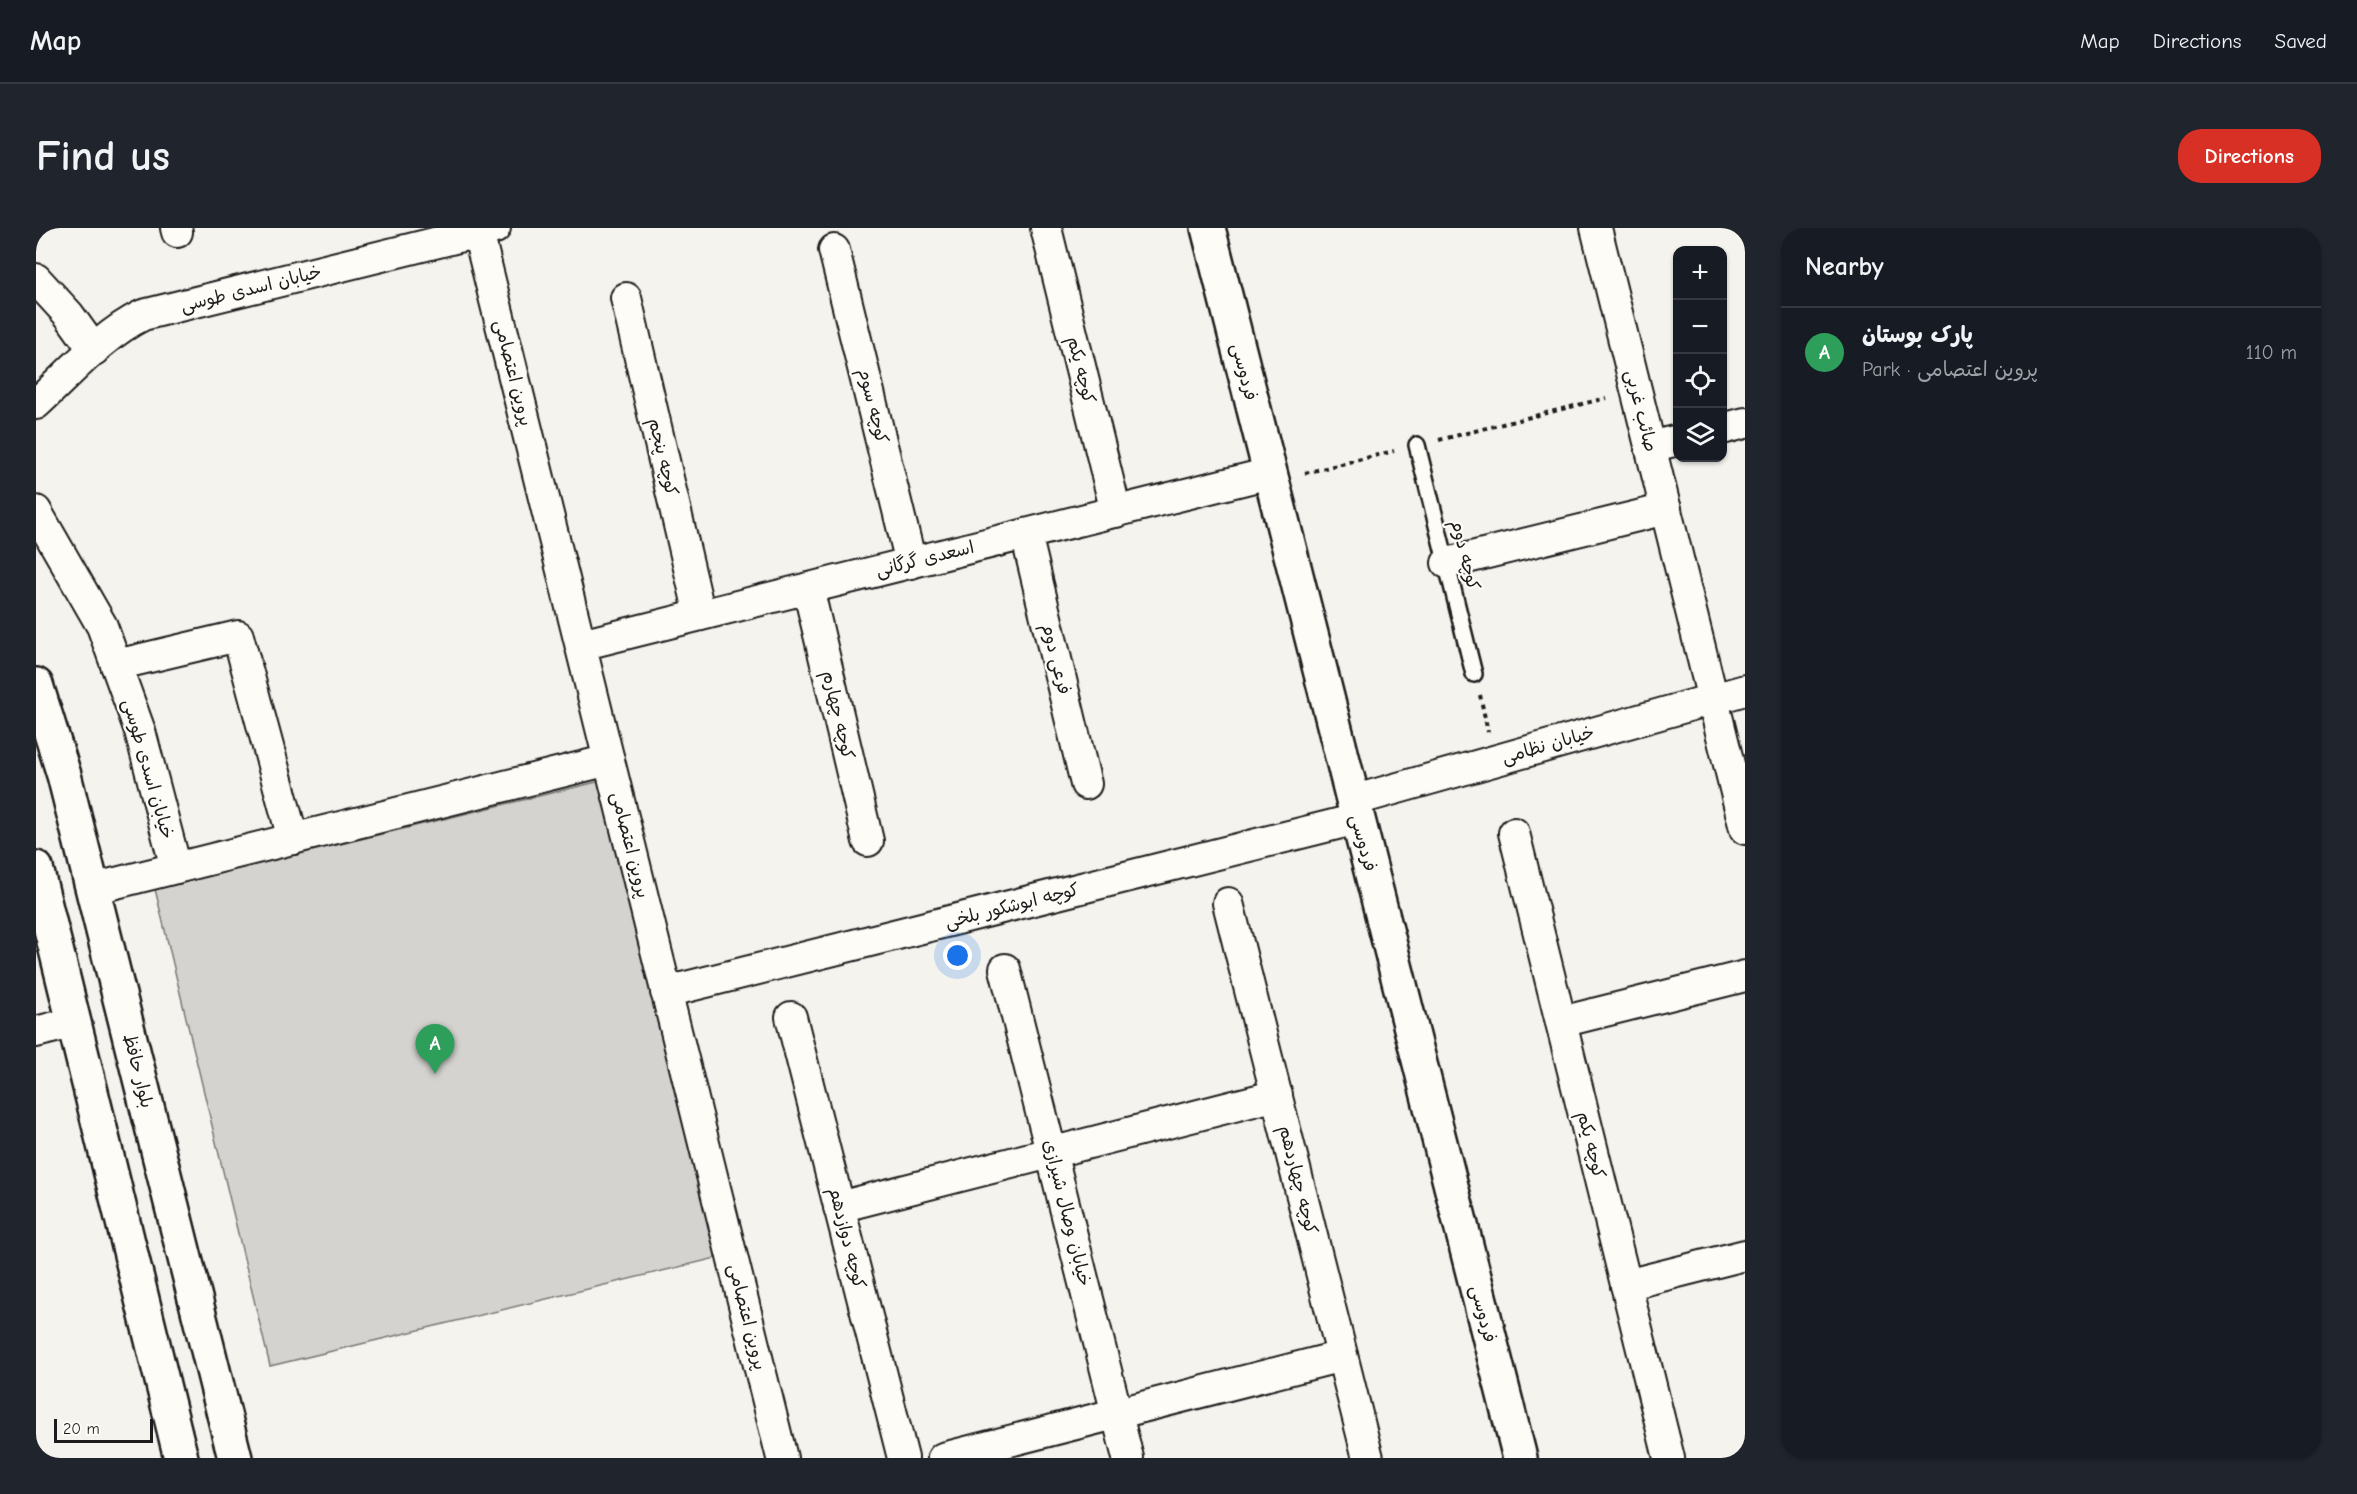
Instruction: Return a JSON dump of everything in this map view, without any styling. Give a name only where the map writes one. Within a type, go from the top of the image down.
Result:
[{"type":"street","name":"کوچه یکم","points":[[1046,228],[1116,512]]},
{"type":"street","name":"فردوسی","points":[[1208,228],[1520,1458]]},
{"type":"street","name":"صائب غربی","points":[[1596,228],[1636,390],[1664,443],[1666,509],[1745,829]]},
{"type":"street","name":"خیابان اسدی طوسی","points":[[36,404],[94,350],[129,322],[143,315],[487,230]]},
{"type":"street","name":"پروین اعتصامی","points":[[487,230],[581,645],[782,1458]]},
{"type":"street","name":"کوچه سوم","points":[[834,250],[912,562]]},
{"type":"street","points":[[36,279],[69,315],[94,350]]},
{"type":"street","name":"کوچه پنجم","points":[[626,298],[700,615]]},
{"type":"street","points":[[1727,428],[1745,423]]},
{"type":"street","name":"اسعدی گرگانی","points":[[581,645],[1116,512],[1271,477]]},
{"type":"street","points":[[1447,563],[1666,509]]},
{"type":"street","name":"خیابان اسدی طوسی","points":[[36,511],[102,626],[140,731],[176,868]]},
{"type":"street","name":"فرعی دوم","points":[[1026,534],[1086,784]]},
{"type":"street","name":"کوچه چهارم","points":[[808,588],[868,841]]},
{"type":"street","points":[[116,665],[238,636],[293,839]]},
{"type":"street","name":"بلوار حافظ","points":[[36,685],[64,775],[236,1458]]},
{"type":"street","name":"خیابان نظامی","points":[[1355,810],[1712,698],[1745,690]]},
{"type":"street","points":[[92,889],[609,760]]},
{"type":"street","name":"کوچه ابوشکور بلخی","points":[[666,992],[1355,810]]},
{"type":"street","name":"کوچه یکم","points":[[1514,833],[1669,1458]]},
{"type":"street","points":[[36,868],[181,1458]]},
{"type":"street","name":"کوچه چهاردهم","points":[[1228,903],[1368,1458]]},
{"type":"street","name":"خیابان وصال شیرازی","points":[[1005,969],[1128,1458]]},
{"type":"street","points":[[1561,1022],[1745,976]]},
{"type":"street","name":"کوچه دوازدهم","points":[[791,1017],[903,1458]]},
{"type":"street","points":[[36,1032],[75,1022]]},
{"type":"street","points":[[839,1207],[1276,1095]]},
{"type":"street","points":[[1626,1285],[1745,1255]]},
{"type":"street","points":[[943,1458],[1342,1356]]},
{"type":"lane","name":"کوچه دوم","points":[[1417,445],[1474,674]]},
{"type":"path","points":[[1271,477],[1417,445],[1636,390]]},
{"type":"shaded area","points":[[601,781],[716,1258],[270,1366],[155,889]]},
{"type":"place","name":"پارک بوستان","points":[[435,1074]]}]
